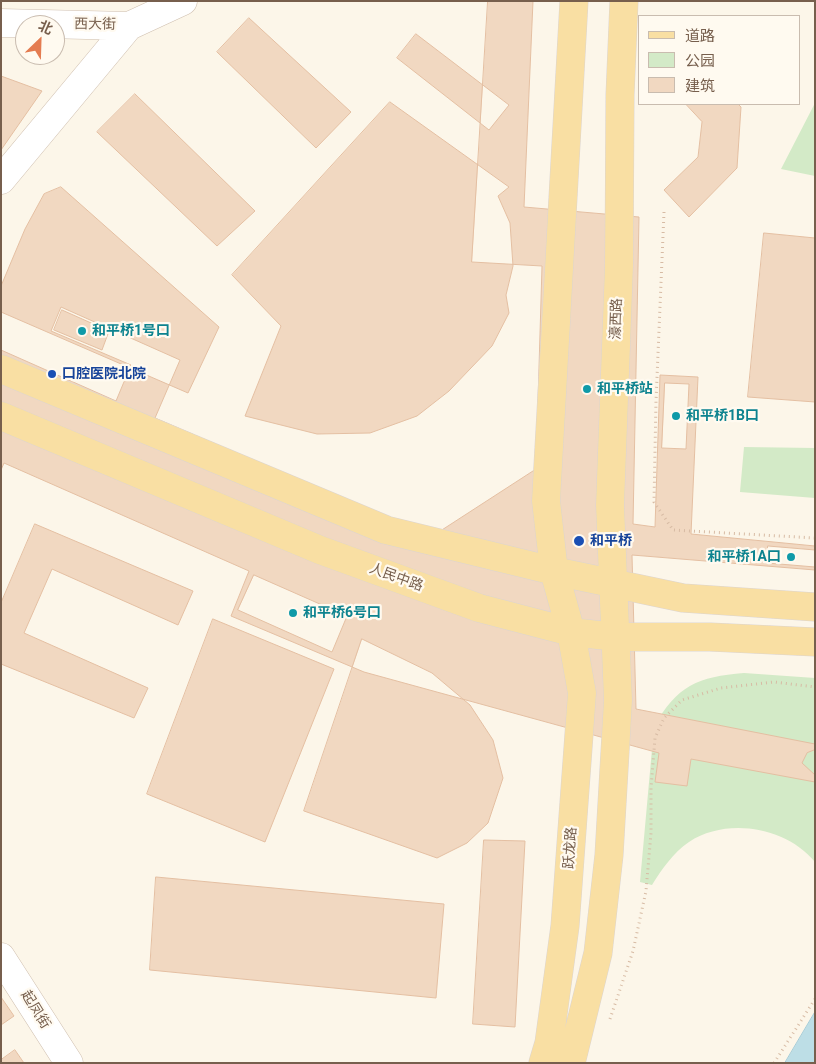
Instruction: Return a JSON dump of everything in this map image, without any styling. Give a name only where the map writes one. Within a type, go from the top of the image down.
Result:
[{"type":"main road","points":[[571,632],[554,571],[546,501],[574,1]]},
{"type":"main road","name":"濠西路","points":[[616,637],[610,506],[619,266],[620,95],[624,1]]},
{"type":"main road","points":[[1,369],[386,530],[554,571],[684,598],[815,608]]},
{"type":"main road","name":"人民中路","points":[[1,416],[320,550],[480,608],[571,632],[616,637],[710,637],[815,642]]},
{"type":"main road","name":"跃龙路","points":[[543,1063],[549,1043],[566,926],[582,694],[571,632]]},
{"type":"main road","points":[[571,1063],[598,954],[608,865],[618,700],[616,637]]},
{"type":"street","points":[[1,180],[130,26],[183,1]]},
{"type":"street","name":"西大街","points":[[1,23],[130,26]]},
{"type":"street","name":"起凤街","points":[[1,956],[69,1063]]},
{"type":"path","points":[[664,212],[654,502],[673,530],[815,538]]},
{"type":"path","points":[[608,1028],[634,951],[646,891],[651,833],[651,788],[655,738],[664,718],[682,700],[721,688],[774,682],[815,687]]},
{"type":"path","points":[[774,1063],[815,999]]},
{"type":"green space","points":[[815,103],[815,176],[781,169]]},
{"type":"green space","points":[[744,447],[815,448],[815,498],[740,492]]},
{"type":"green space","points":[[744,673],[815,678],[815,862],[803,850],[788,841],[772,834],[738,828],[704,834],[689,842],[668,862],[652,885],[640,882],[654,727],[671,701],[690,686],[714,677]]},
{"type":"water","points":[[815,1012],[815,1063],[785,1063]]},
{"type":"building","name":"和平桥站","points":[[488,1],[533,1],[524,207],[639,217],[633,524],[655,527],[660,375],[698,377],[691,534],[815,546],[815,570],[632,555],[636,709],[815,744],[815,782],[691,759],[687,786],[655,782],[659,753],[364,672],[231,616],[249,571],[4,463],[1,470],[1,350],[116,401],[131,365],[51,331],[61,307],[180,360],[155,418],[431,537],[536,469],[542,266],[472,262]]},
{"type":"building","points":[[249,18],[351,112],[316,148],[217,52]]},
{"type":"building","points":[[416,34],[509,105],[489,130],[397,58]]},
{"type":"building","points":[[1,76],[42,91],[1,150]]},
{"type":"building","points":[[135,94],[255,211],[217,246],[97,132]]},
{"type":"building","points":[[390,102],[509,187],[498,196],[510,223],[513,266],[506,295],[509,313],[492,346],[449,391],[417,416],[370,433],[317,434],[245,416],[281,326],[232,275]]},
{"type":"building","points":[[687,105],[739,105],[741,107],[737,168],[689,217],[664,190],[698,157],[702,122]]},
{"type":"building","points":[[61,187],[219,327],[188,393],[1,312],[1,286],[25,229],[44,194]]},
{"type":"building","points":[[764,233],[815,238],[815,402],[748,397]]},
{"type":"building","name":"和平桥1号口","points":[[62,310],[109,331],[102,350],[54,330]]},
{"type":"building","name":"和平桥1B口","points":[[665,383],[689,384],[686,449],[662,448]]},
{"type":"building","points":[[35,524],[193,591],[178,625],[52,569],[24,633],[148,688],[134,718],[1,664],[1,603]]},
{"type":"building","name":"和平桥1A口","points":[[768,546],[815,550],[815,567],[767,563]]},
{"type":"building","name":"和平桥6号口","points":[[254,575],[347,616],[332,652],[238,610]]},
{"type":"building","points":[[213,619],[334,669],[265,842],[147,794]]},
{"type":"building","points":[[362,639],[432,673],[470,705],[493,740],[503,778],[488,823],[467,843],[437,858],[304,811]]},
{"type":"building","points":[[815,750],[815,775],[802,763],[807,753]]},
{"type":"building","points":[[484,840],[525,841],[515,1027],[473,1024]]},
{"type":"building","points":[[156,877],[444,904],[436,998],[150,970]]},
{"type":"building","points":[[1,997],[14,1016],[1,1025]]},
{"type":"building","points":[[15,1050],[24,1063],[1,1063],[1,1060]]},
{"type":"place","name":"和平桥1号口","points":[[82,331]]},
{"type":"place","name":"口腔医院北院","points":[[52,374]]},
{"type":"place","name":"和平桥站","points":[[587,389]]},
{"type":"place","name":"和平桥1B口","points":[[676,416]]},
{"type":"place","name":"和平桥","points":[[579,541]]},
{"type":"place","name":"和平桥1A口","points":[[791,557]]},
{"type":"place","name":"和平桥6号口","points":[[293,613]]}]
